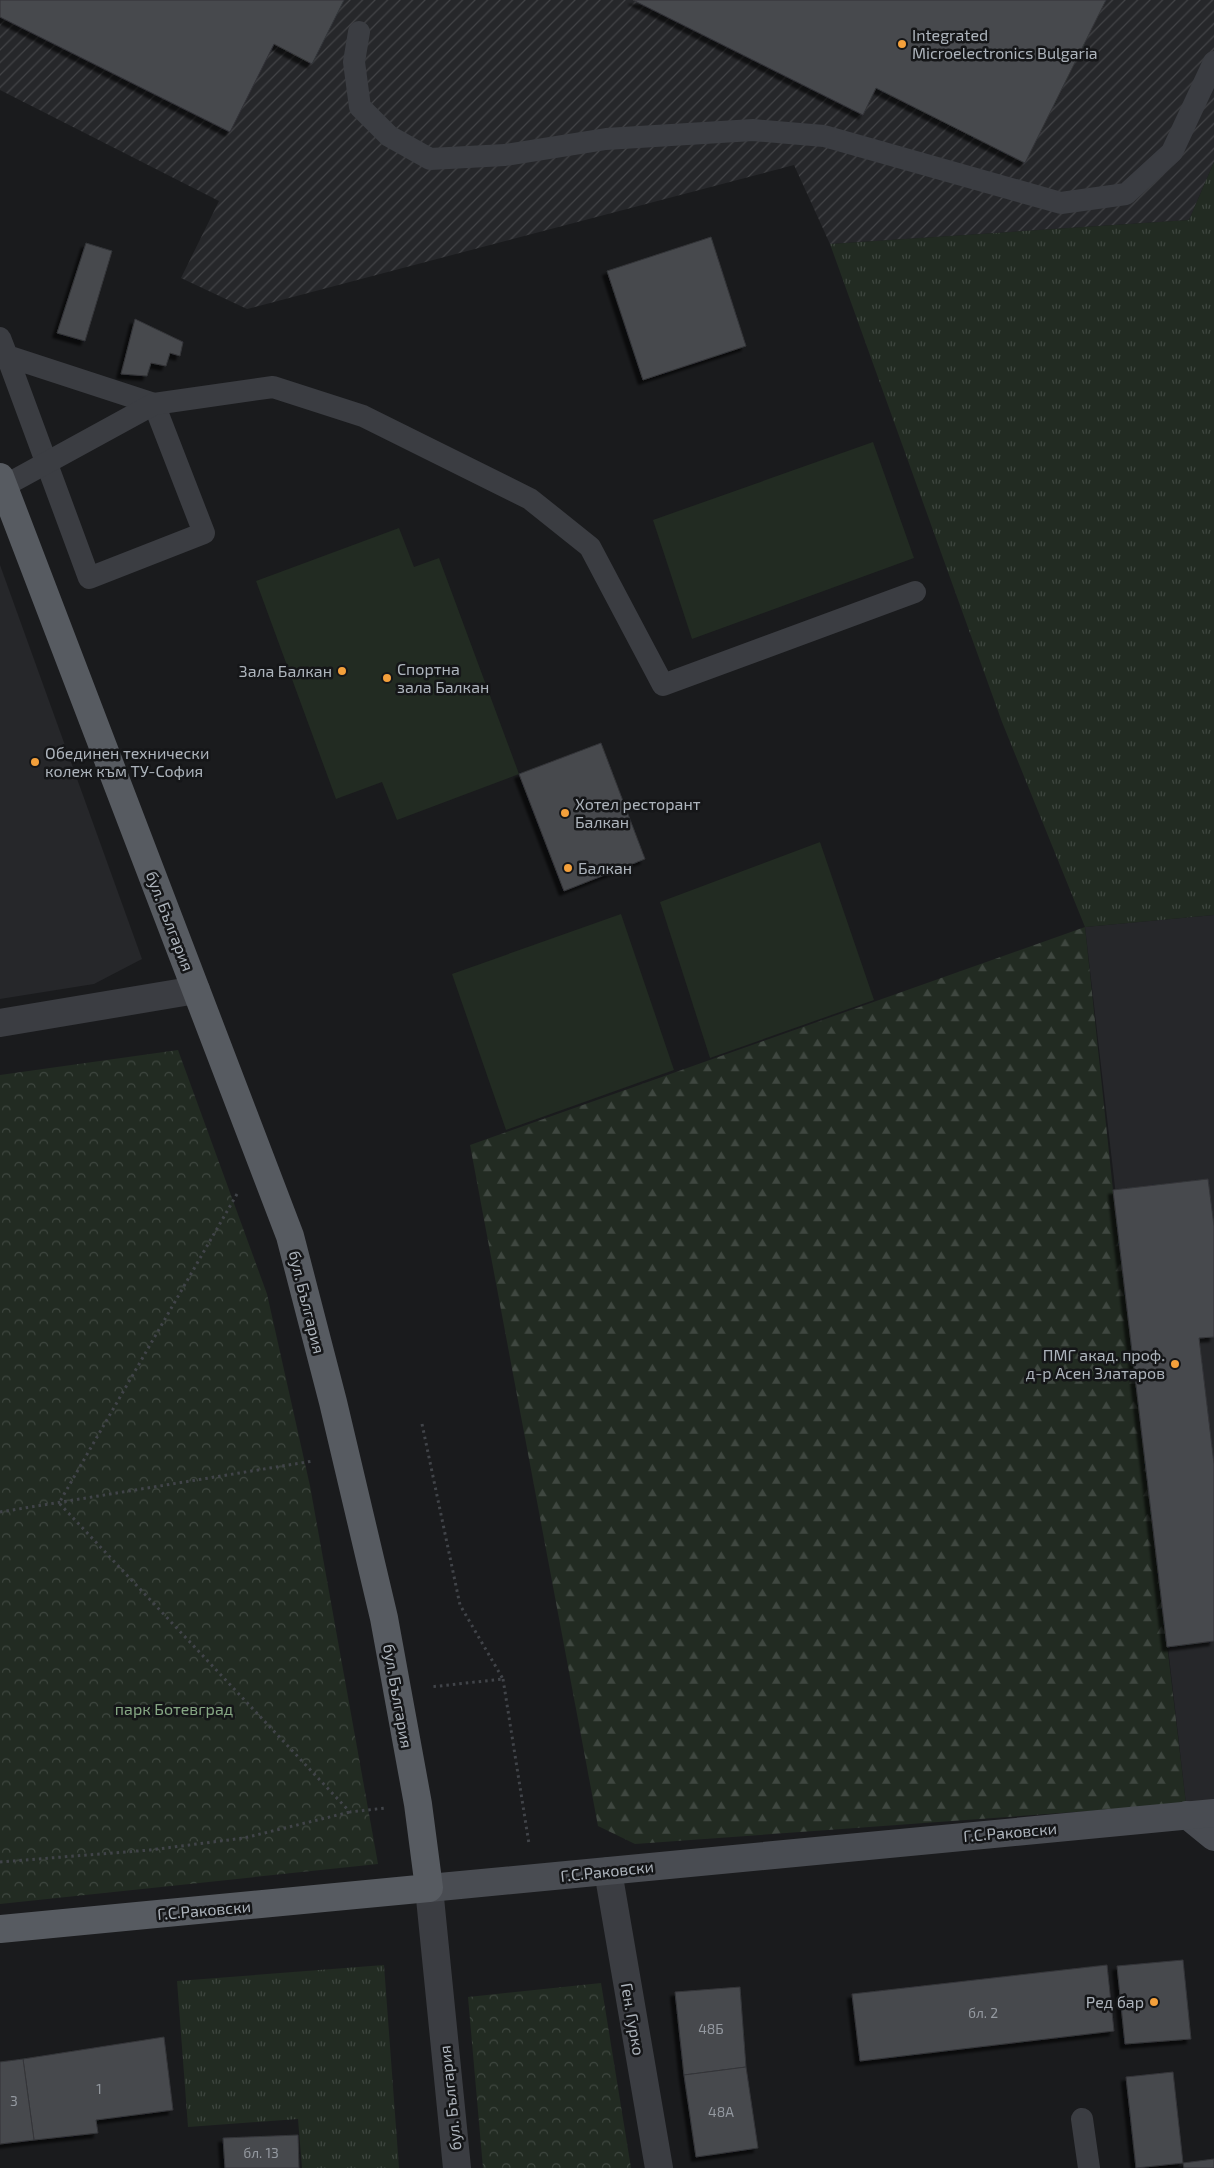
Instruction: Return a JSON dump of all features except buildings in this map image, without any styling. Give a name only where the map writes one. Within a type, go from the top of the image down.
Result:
[{"type":"main road","name":"бул. България","points":[[2,481],[290,1236],[346,1456],[384,1618],[418,1804],[429,1888]]},
{"type":"main road","name":"Г.С.Раковски","points":[[0,1929],[429,1888]]},
{"type":"street","points":[[0,1023],[196,990]]},
{"type":"street","name":"Г.С.Раковски","points":[[429,1888],[1214,1813]]},
{"type":"street","points":[[1187,1815],[1214,1837]]},
{"type":"street","name":"Ген. Гурко","points":[[608,1871],[658,2168]]},
{"type":"street","name":"бул. България","points":[[429,1888],[456,2168]]},
{"type":"lane","points":[[359,32],[354,62],[360,107],[389,136],[430,158],[505,155],[606,140],[753,130],[824,136],[1060,203],[1126,194],[1172,152],[1214,62]]},
{"type":"lane","points":[[2,351],[154,404],[204,533],[89,578],[47,464],[2,351]]},
{"type":"lane","points":[[2,481],[47,464],[154,404],[273,387],[363,416],[530,499],[590,547],[663,685],[915,592]]},
{"type":"lane","points":[[1082,2119],[1089,2168]]},
{"type":"path","points":[[59,1503],[259,1154]]},
{"type":"path","points":[[422,1424],[460,1604],[503,1679],[534,1878]]},
{"type":"path","points":[[0,1512],[346,1456]]},
{"type":"path","points":[[59,1503],[350,1812]]},
{"type":"path","points":[[397,1690],[503,1679]]},
{"type":"path","points":[[0,1862],[150,1850],[244,1838],[350,1812],[418,1804]]},
{"type":"shaded area","points":[[0,0],[1214,0],[1214,162],[1189,220],[830,244],[794,165],[247,309],[181,278],[219,201],[0,90]]},
{"type":"shaded area","name":"Обединен технически колеж към ТУ-София","points":[[0,565],[142,959],[94,984],[0,999]]},
{"type":"shaded area","name":"ПМГ акад. проф. д-р Асен Златаров","points":[[1214,915],[1214,1801],[1186,1804],[1085,927]]},
{"type":"green space","points":[[1214,162],[1214,915],[1085,927],[1002,722],[830,244],[1189,220]]},
{"type":"green space","points":[[873,442],[914,558],[692,639],[653,520]]},
{"type":"green space","name":"Спортна зала Балкан","points":[[399,528],[414,567],[439,558],[519,774],[397,820],[382,782],[336,799],[256,581]]},
{"type":"green space","points":[[820,842],[874,1000],[710,1058],[660,902]]},
{"type":"green space","points":[[621,914],[674,1070],[506,1130],[452,974]]},
{"type":"green space","points":[[1085,927],[1113,1190],[1186,1804],[635,1844],[598,1826],[470,1145]]},
{"type":"green space","name":"парк Ботевград","points":[[178,1050],[267,1294],[310,1486],[378,1864],[0,1904],[0,1075]]},
{"type":"green space","points":[[384,1965],[399,2168],[302,2168],[298,2119],[188,2127],[177,1981]]},
{"type":"green space","points":[[601,1983],[631,2168],[483,2168],[468,1997]]},
{"type":"place","name":"Integrated Microelectronics Bulgaria","points":[[902,44]]},
{"type":"place","name":"Зала Балкан","points":[[342,671]]},
{"type":"place","name":"Спортна зала Балкан","points":[[387,678]]},
{"type":"place","name":"Обединен технически колеж към ТУ-София","points":[[35,762]]},
{"type":"place","name":"Хотел ресторант Балкан","points":[[565,813]]},
{"type":"place","name":"Балкан","points":[[568,868]]},
{"type":"place","name":"ПМГ акад. проф. д-р Асен Златаров","points":[[1175,1364]]},
{"type":"place","name":"Ред бар","points":[[1154,2002]]}]
